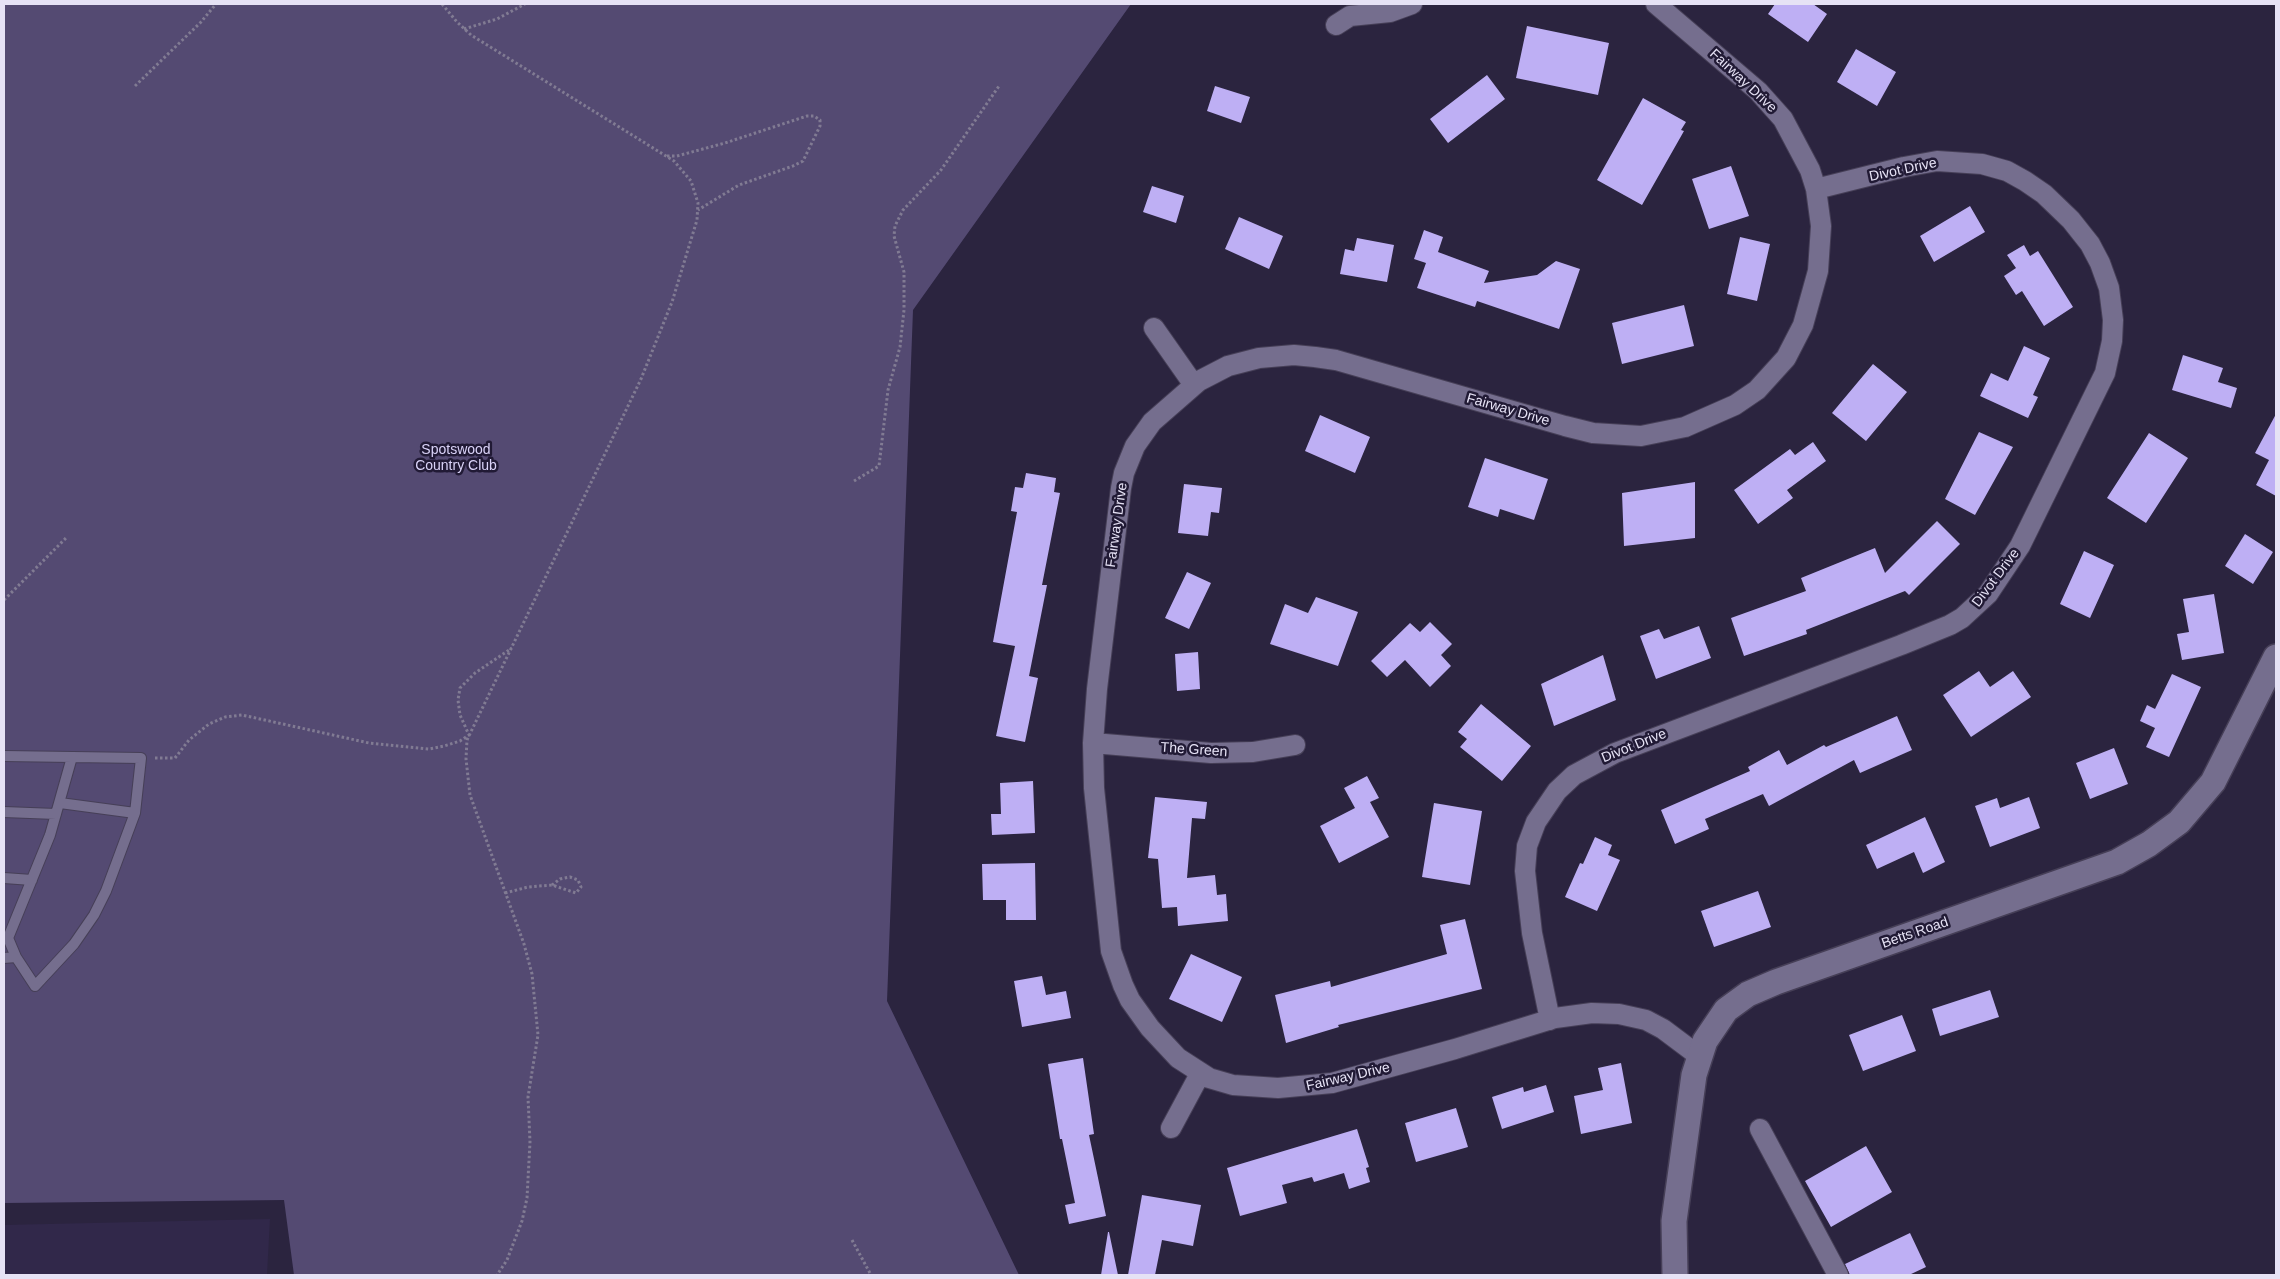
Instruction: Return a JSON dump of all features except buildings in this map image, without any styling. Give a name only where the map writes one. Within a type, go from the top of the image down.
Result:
[{"type":"street","points":[[1336,25],[1350,16],[1390,12],[1412,4]]},
{"type":"street","name":"Fairway Drive","points":[[1656,4],[1758,91],[1783,119],[1803,154],[1816,190],[1821,226],[1818,272],[1810,306],[1792,348],[1773,375],[1749,396],[1728,409],[1685,427],[1641,436],[1592,433],[1343,362],[1315,357],[1273,356],[1243,361],[1213,373],[1194,385],[1152,422],[1135,446],[1124,474],[1102,651],[1093,743],[1094,788],[1111,951],[1123,985],[1139,1014],[1178,1058],[1200,1074],[1220,1082],[1245,1087],[1305,1087],[1358,1077],[1550,1020],[1592,1013],[1639,1018],[1663,1029],[1699,1056]]},
{"type":"street","name":"Divot Drive","points":[[1550,1020],[1532,933],[1525,871],[1527,846],[1536,822],[1557,791],[1574,776],[1615,753],[1901,645],[1950,625],[1962,618],[1988,594],[2020,546],[2105,372],[2112,341],[2113,320],[2109,288],[2100,263],[2090,244],[2071,220],[2044,194],[2025,181],[2007,172],[1982,164],[1937,161],[1904,167],[1816,190]]},
{"type":"street","points":[[1154,328],[1194,385]]},
{"type":"street","name":"Betts Road","points":[[1675,1275],[1674,1220],[1693,1080],[1699,1056],[1720,1016],[1748,994],[1805,971],[2108,865],[2149,844],[2179,822],[2213,782],[2276,657]]},
{"type":"street","name":"The Green","points":[[1093,743],[1211,752],[1253,752],[1295,744]]},
{"type":"street","points":[[1171,1128],[1200,1074]]},
{"type":"street","points":[[1760,1129],[1838,1275]]},
{"type":"lane","points":[[4,756],[141,758],[135,813],[106,891],[94,915],[74,944],[35,986],[16,958],[8,938],[60,804],[72,757]]},
{"type":"lane","points":[[60,804],[135,813]]},
{"type":"lane","points":[[4,812],[56,814]]},
{"type":"lane","points":[[4,878],[32,880]]},
{"type":"lane","points":[[4,958],[16,958]]},
{"type":"path","points":[[135,86],[201,22],[216,4]]},
{"type":"path","points":[[442,4],[464,29],[666,156],[682,168],[691,181],[697,197],[698,210],[672,302],[642,379],[513,647],[468,735],[466,759],[470,795],[524,944],[532,974],[538,1035],[528,1097],[530,1151],[527,1198],[522,1221],[508,1260],[497,1275]]},
{"type":"path","points":[[464,29],[497,19],[525,4]]},
{"type":"path","points":[[854,481],[879,466],[888,390],[900,347],[904,310],[904,272],[894,236],[895,226],[903,210],[941,170],[998,86]]},
{"type":"path","points":[[666,156],[677,156],[725,144],[807,116],[814,116],[820,120],[820,126],[803,161],[739,185],[698,210]]},
{"type":"path","points":[[4,600],[66,537]]},
{"type":"path","points":[[468,735],[459,707],[460,688],[475,672],[513,647]]},
{"type":"path","points":[[141,758],[175,758],[189,740],[209,724],[225,717],[242,715],[369,743],[429,749],[460,741],[468,735]]},
{"type":"path","points":[[505,893],[528,887],[552,885],[576,893],[581,887],[578,880],[570,876],[560,879],[552,885]]},
{"type":"path","points":[[852,1240],[871,1275]]},
{"type":"shaded area","points":[[270,1219],[267,1275],[4,1275],[4,1225]]},
{"type":"green space","name":"Spotswood Country Club","points":[[4,4],[1131,4],[913,310],[887,1001],[1019,1275],[294,1275],[284,1200],[4,1203]]}]
